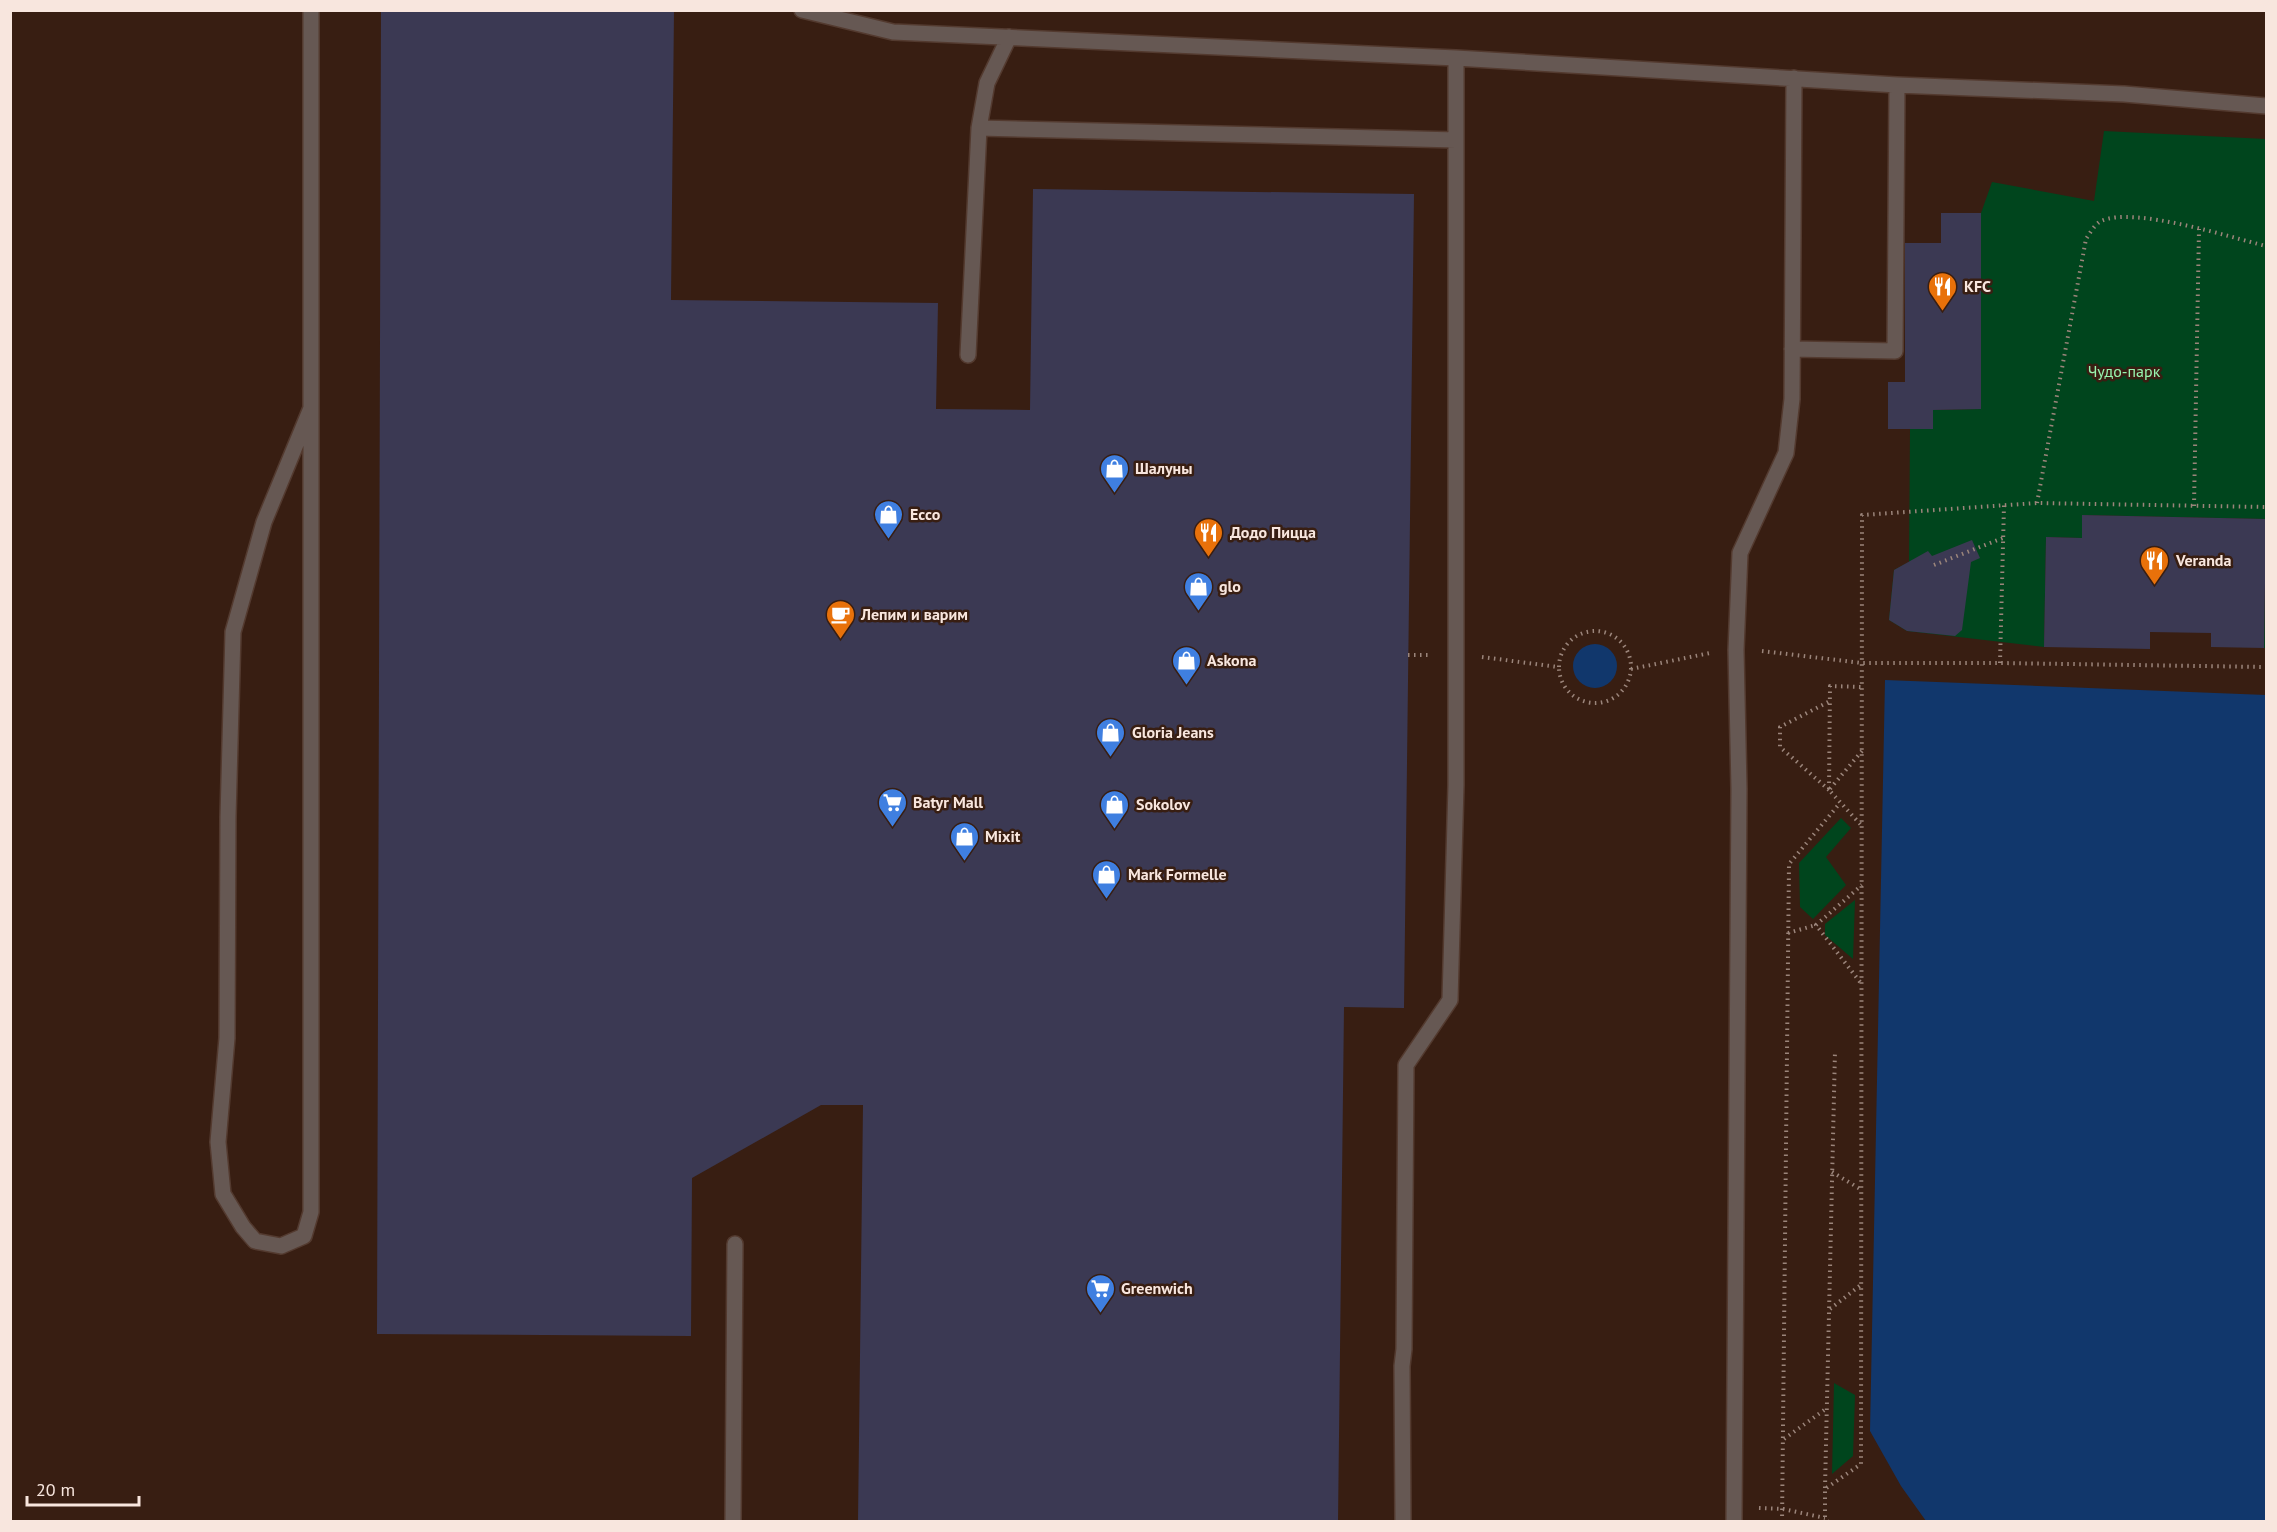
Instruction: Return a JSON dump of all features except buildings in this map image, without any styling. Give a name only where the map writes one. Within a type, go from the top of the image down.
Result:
[{"type":"lane","points":[[311,10],[311,408],[311,1212],[304,1236],[282,1246],[255,1241],[243,1227],[223,1194],[218,1142],[227,1038],[228,817],[233,632],[264,522],[311,408]]},
{"type":"lane","points":[[802,10],[893,32],[1456,58],[1898,85],[2124,94],[2266,106]]},
{"type":"lane","points":[[968,356],[979,128],[987,82],[1009,37]]},
{"type":"lane","points":[[1403,1521],[1406,1065],[1450,1000],[1456,785],[1456,58]]},
{"type":"lane","points":[[1734,1514],[1739,789],[1736,650],[1740,552],[1786,453],[1792,399],[1794,78]]},
{"type":"lane","points":[[1792,349],[1895,351],[1898,85]]},
{"type":"lane","points":[[979,128],[1456,140]]},
{"type":"lane","points":[[733,1521],[735,1244]]},
{"type":"path","points":[[2037,503],[2086,239],[2099,222],[2126,215],[2199,229],[2266,246]]},
{"type":"path","points":[[2194,506],[2199,229]]},
{"type":"path","points":[[1825,1489],[1861,1464],[1862,515],[2037,503],[2266,507]]},
{"type":"path","points":[[2000,663],[2004,505]]},
{"type":"path","points":[[1934,565],[2003,538]]},
{"type":"path","points":[[1595,630],[1617,638],[1630,657],[1631,669],[1622,691],[1612,699],[1594,703],[1576,699],[1567,690],[1558,667],[1560,656],[1573,637],[1595,630]]},
{"type":"path","points":[[1752,650],[1862,663],[2266,668]]},
{"type":"path","points":[[1631,669],[1711,653]]},
{"type":"path","points":[[1408,655],[1436,655]]},
{"type":"path","points":[[1476,656],[1558,667]]},
{"type":"path","points":[[1829,790],[1830,686],[1862,687]]},
{"type":"path","points":[[1830,701],[1780,726],[1780,747],[1829,790],[1862,826]]},
{"type":"path","points":[[1829,790],[1862,750]]},
{"type":"path","points":[[1782,1521],[1789,864],[1840,802]]},
{"type":"path","points":[[1788,933],[1816,925],[1862,885]]},
{"type":"path","points":[[1816,925],[1861,983]]},
{"type":"path","points":[[1734,1514],[1783,1509],[1826,1520],[1834,1051]]},
{"type":"path","points":[[1832,1172],[1862,1190]]},
{"type":"path","points":[[1829,1309],[1862,1284]]},
{"type":"path","points":[[1783,1439],[1827,1408]]},
{"type":"green space","name":"Чудо-парк","points":[[2104,131],[2266,139],[2266,519],[2083,515],[2082,538],[2046,537],[2044,647],[1907,631],[1889,620],[1894,570],[1909,562],[1910,429],[1933,428],[1933,410],[1981,409],[1981,213],[1992,182],[2094,201]]},
{"type":"green space","points":[[2266,519],[2266,648],[2264,648]]},
{"type":"green space","points":[[1841,818],[1851,828],[1826,857],[1846,885],[1813,919],[1800,907],[1799,863]]},
{"type":"green space","points":[[1855,900],[1853,959],[1825,935],[1825,924]]},
{"type":"green space","points":[[1834,1383],[1855,1395],[1853,1456],[1832,1474]]},
{"type":"water","points":[[1595,644],[1603,645],[1611,650],[1616,658],[1616,674],[1611,682],[1603,687],[1595,688],[1587,687],[1579,682],[1574,674],[1573,666],[1574,658],[1579,650],[1587,645]]},
{"type":"water","points":[[1885,680],[2266,695],[2266,1521],[1926,1521],[1901,1486],[1870,1431]]},
{"type":"place","name":"KFC","points":[[1943,312]]},
{"type":"place","name":"Шалуны","points":[[1114,494]]},
{"type":"place","name":"Ecco","points":[[889,540]]},
{"type":"place","name":"Додо Пицца","points":[[1209,558]]},
{"type":"place","name":"Veranda","points":[[2155,586]]},
{"type":"place","name":"glo","points":[[1198,612]]},
{"type":"place","name":"Лепим и варим","points":[[840,640]]},
{"type":"place","name":"Askona","points":[[1186,686]]},
{"type":"place","name":"Gloria Jeans","points":[[1111,758]]},
{"type":"place","name":"Batyr Mall","points":[[892,828]]},
{"type":"place","name":"Sokolov","points":[[1115,830]]},
{"type":"place","name":"Mixit","points":[[964,862]]},
{"type":"place","name":"Mark Formelle","points":[[1107,900]]},
{"type":"place","name":"Greenwich","points":[[1100,1314]]}]
